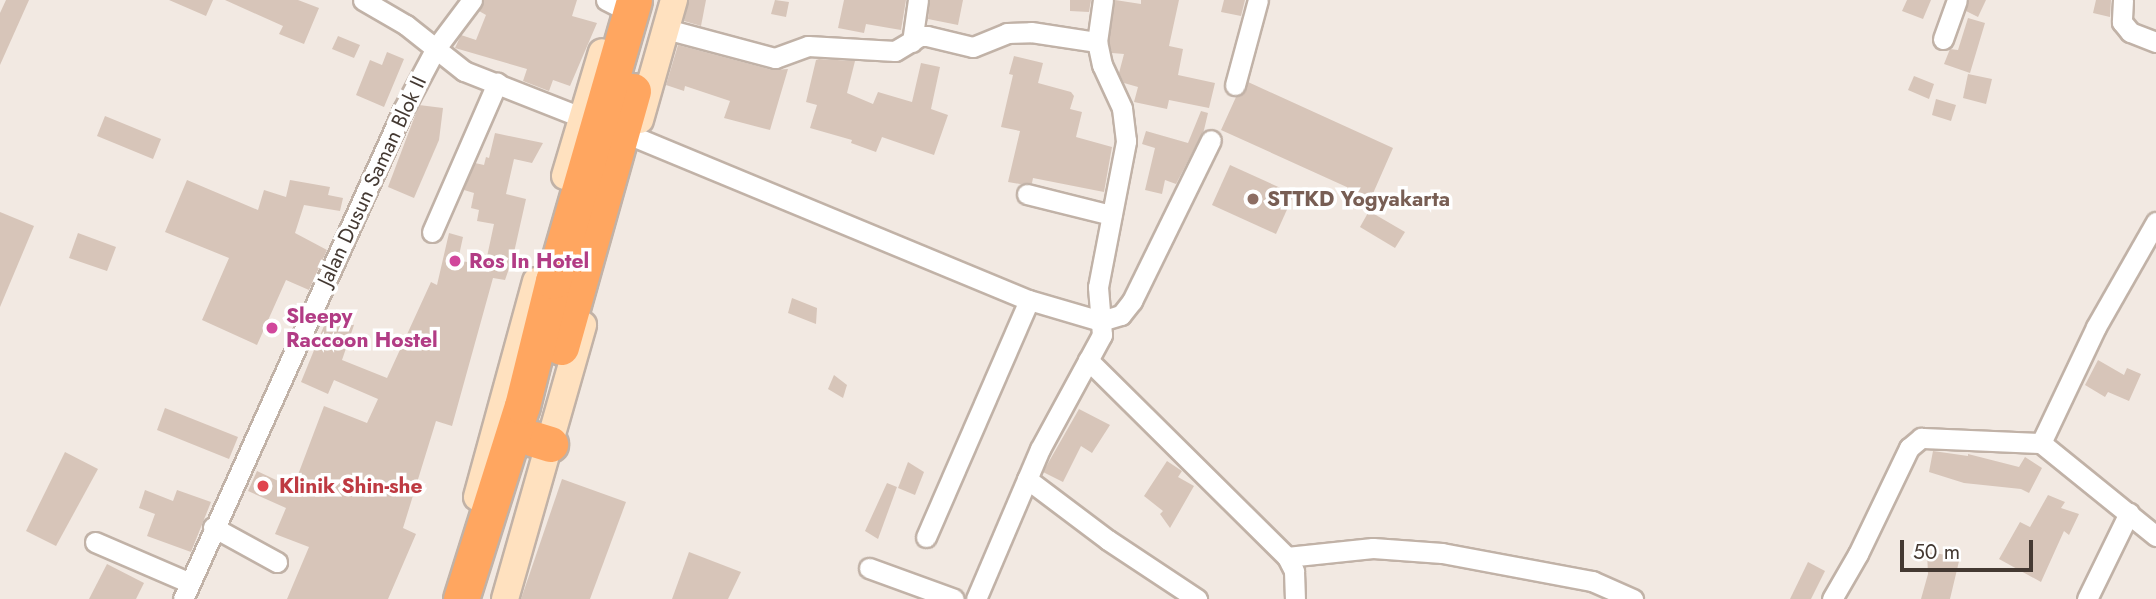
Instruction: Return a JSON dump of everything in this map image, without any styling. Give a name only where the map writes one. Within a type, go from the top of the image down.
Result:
[{"type":"highway","points":[[461,599],[522,406],[618,1]]},
{"type":"highway","points":[[485,599],[542,442],[661,14]]},
{"type":"street","points":[[363,0],[387,13],[464,71],[582,117]]},
{"type":"street","name":"Jalan Dusun Saman Blok II","points":[[187,591],[213,527],[403,110],[436,48],[472,0]]},
{"type":"street","points":[[505,599],[542,442],[635,137],[661,14],[674,0]]},
{"type":"street","points":[[912,43],[918,0]]},
{"type":"street","points":[[976,599],[1027,479],[1102,335],[1098,287],[1126,141],[1125,121],[1102,65],[1097,42],[1103,0]]},
{"type":"street","points":[[1235,85],[1258,0]]},
{"type":"street","points":[[1943,39],[1957,0]]},
{"type":"street","points":[[2123,0],[2122,22],[2130,32],[2156,43]]},
{"type":"street","points":[[447,599],[582,117],[618,1]]},
{"type":"street","points":[[661,14],[775,58],[808,46],[895,51],[920,36],[937,36],[958,45],[973,47],[1006,33],[1031,32],[1097,42]]},
{"type":"street","points":[[432,232],[497,83]]},
{"type":"street","points":[[635,137],[1029,300],[1101,321],[1121,315],[1132,301],[1211,140]]},
{"type":"street","points":[[1027,194],[1111,215]]},
{"type":"street","points":[[2041,443],[2096,327],[2156,222]]},
{"type":"street","points":[[926,537],[1029,300]]},
{"type":"street","points":[[1088,360],[1287,557],[1294,571],[1294,599]]},
{"type":"street","points":[[1832,599],[1858,554],[1909,448],[1921,438],[2041,443],[2156,536]]},
{"type":"street","points":[[1027,479],[1108,540],[1196,599]]},
{"type":"street","points":[[2087,599],[2129,513]]},
{"type":"street","points":[[213,527],[277,562]]},
{"type":"street","points":[[95,542],[187,591]]},
{"type":"street","points":[[1287,557],[1373,548],[1442,554],[1592,581],[1633,599]]},
{"type":"street","points":[[869,568],[954,599]]},
{"type":"building","points":[[6,0],[29,0],[0,65],[0,13]]},
{"type":"building","points":[[169,0],[213,0],[206,16]]},
{"type":"building","points":[[225,0],[298,0],[319,8],[304,44],[279,34],[283,26]]},
{"type":"building","points":[[484,0],[577,0],[572,16],[597,23],[570,86],[553,80],[549,91],[523,81],[527,69],[455,48],[461,35],[476,40],[486,15],[479,11]]},
{"type":"building","points":[[689,0],[706,0],[701,26],[684,21]]},
{"type":"building","points":[[775,0],[789,2],[786,17],[771,14]]},
{"type":"building","points":[[844,0],[906,0],[901,30],[866,24],[864,33],[838,28]]},
{"type":"building","points":[[930,0],[963,0],[958,25],[928,19]]},
{"type":"building","points":[[1070,0],[1091,0],[1089,12],[1070,11]]},
{"type":"building","points":[[1115,0],[1141,4],[1141,0],[1179,0],[1169,46],[1183,49],[1178,75],[1215,83],[1209,108],[1169,100],[1167,109],[1134,102],[1138,87],[1124,83],[1119,73],[1124,54],[1112,53],[1109,42]]},
{"type":"building","points":[[1224,0],[1245,0],[1241,16],[1221,12]]},
{"type":"building","points":[[1907,0],[1931,0],[1923,19],[1902,11]]},
{"type":"building","points":[[1969,0],[1986,0],[1978,17],[1966,11]]},
{"type":"building","points":[[2096,0],[2111,0],[2110,17],[2093,13]]},
{"type":"building","points":[[1968,18],[1985,23],[1970,73],[1944,64],[1950,49],[1958,50]]},
{"type":"building","points":[[338,36],[360,45],[354,58],[332,49]]},
{"type":"building","points":[[678,45],[772,70],[788,69],[770,130],[724,118],[730,101],[685,86],[684,91],[666,85]]},
{"type":"building","points":[[387,52],[404,59],[384,107],[356,95],[370,60],[382,65]]},
{"type":"building","points":[[1014,56],[1043,63],[1038,83],[1071,92],[1074,96],[1070,109],[1082,112],[1076,137],[1112,147],[1104,192],[1033,178],[1032,183],[1008,182],[1020,131],[1001,127],[1013,75],[1009,74]]},
{"type":"building","points":[[816,60],[855,61],[847,93],[873,104],[878,92],[912,102],[921,63],[940,67],[931,109],[948,115],[934,155],[882,137],[876,152],[851,143],[852,140],[810,128],[817,105],[806,102]]},
{"type":"building","points":[[1968,74],[1992,79],[1986,104],[1963,98]]},
{"type":"building","points":[[1914,76],[1934,84],[1929,99],[1908,90]]},
{"type":"building","points":[[1248,82],[1393,148],[1371,198],[1221,130],[1236,97],[1244,93]]},
{"type":"building","points":[[1936,99],[1956,105],[1951,121],[1932,115]]},
{"type":"building","points":[[419,105],[443,108],[439,140],[414,198],[388,187]]},
{"type":"building","points":[[1201,111],[1208,113],[1204,130],[1176,184],[1165,180],[1162,194],[1145,190],[1155,148],[1142,144],[1146,131],[1188,143]]},
{"type":"building","points":[[105,116],[161,139],[153,159],[97,136]]},
{"type":"building","points":[[495,133],[543,143],[532,163],[514,159],[506,194],[526,199],[513,257],[505,280],[493,278],[452,426],[436,421],[403,528],[416,534],[388,599],[287,599],[309,547],[275,534],[286,508],[248,491],[257,471],[293,488],[324,406],[367,423],[378,399],[334,380],[328,394],[301,382],[328,316],[354,325],[342,360],[387,378],[431,282],[437,285],[449,233],[463,237],[458,260],[485,266],[494,224],[477,221],[479,210],[471,208],[474,193],[464,190],[475,163],[484,165],[486,157],[489,158]]},
{"type":"building","name":"STTKD Yogyakarta","points":[[1230,165],[1294,194],[1276,234],[1212,205]]},
{"type":"building","points":[[187,180],[258,210],[264,190],[286,197],[290,180],[330,187],[328,195],[343,198],[340,211],[304,205],[295,233],[327,250],[309,290],[286,280],[257,345],[202,320],[229,258],[165,232]]},
{"type":"building","points":[[1369,211],[1405,232],[1395,248],[1360,227]]},
{"type":"building","points":[[0,212],[34,226],[0,307]]},
{"type":"building","points":[[78,233],[116,247],[107,271],[69,258]]},
{"type":"building","points":[[792,298],[817,308],[816,324],[788,313]]},
{"type":"building","points":[[2098,360],[2124,375],[2127,368],[2141,374],[2129,401],[2108,392],[2105,397],[2085,385]]},
{"type":"building","points":[[834,375],[847,385],[843,398],[828,389]]},
{"type":"building","points":[[165,408],[238,437],[229,459],[157,430]]},
{"type":"building","points":[[1079,409],[1110,425],[1092,453],[1081,446],[1063,482],[1043,472]]},
{"type":"building","points":[[1933,451],[1968,454],[2019,467],[2025,457],[2042,468],[2029,493],[2021,489],[1964,483],[1929,472]]},
{"type":"building","points":[[65,452],[98,469],[56,546],[26,531]]},
{"type":"building","points":[[1167,461],[1182,471],[1178,477],[1194,486],[1170,528],[1160,514],[1163,511],[1144,496]]},
{"type":"building","points":[[908,462],[924,472],[915,495],[898,488]]},
{"type":"building","points":[[562,479],[626,502],[590,599],[521,599]]},
{"type":"building","points":[[887,483],[897,487],[878,539],[865,531]]},
{"type":"building","points":[[145,490],[173,501],[177,490],[211,502],[191,552],[147,536],[155,514],[139,508]]},
{"type":"building","points":[[2048,495],[2065,502],[2061,508],[2079,514],[2069,535],[2064,531],[2041,582],[1999,559],[2020,522],[2030,527]]},
{"type":"building","points":[[689,552],[741,572],[728,599],[672,599]]},
{"type":"building","points":[[1927,552],[1960,557],[1950,599],[1921,599],[1928,574]]},
{"type":"building","points":[[1808,562],[1825,571],[1811,599],[1790,599]]},
{"type":"building","points":[[107,564],[144,583],[136,599],[89,599]]},
{"type":"place","name":"STTKD Yogyakarta","points":[[1253,199]]},
{"type":"place","name":"Ros In Hotel","points":[[455,261]]},
{"type":"place","name":"Sleepy Raccoon Hostel","points":[[272,328]]},
{"type":"place","name":"Klinik Shin-she","points":[[263,486]]}]
